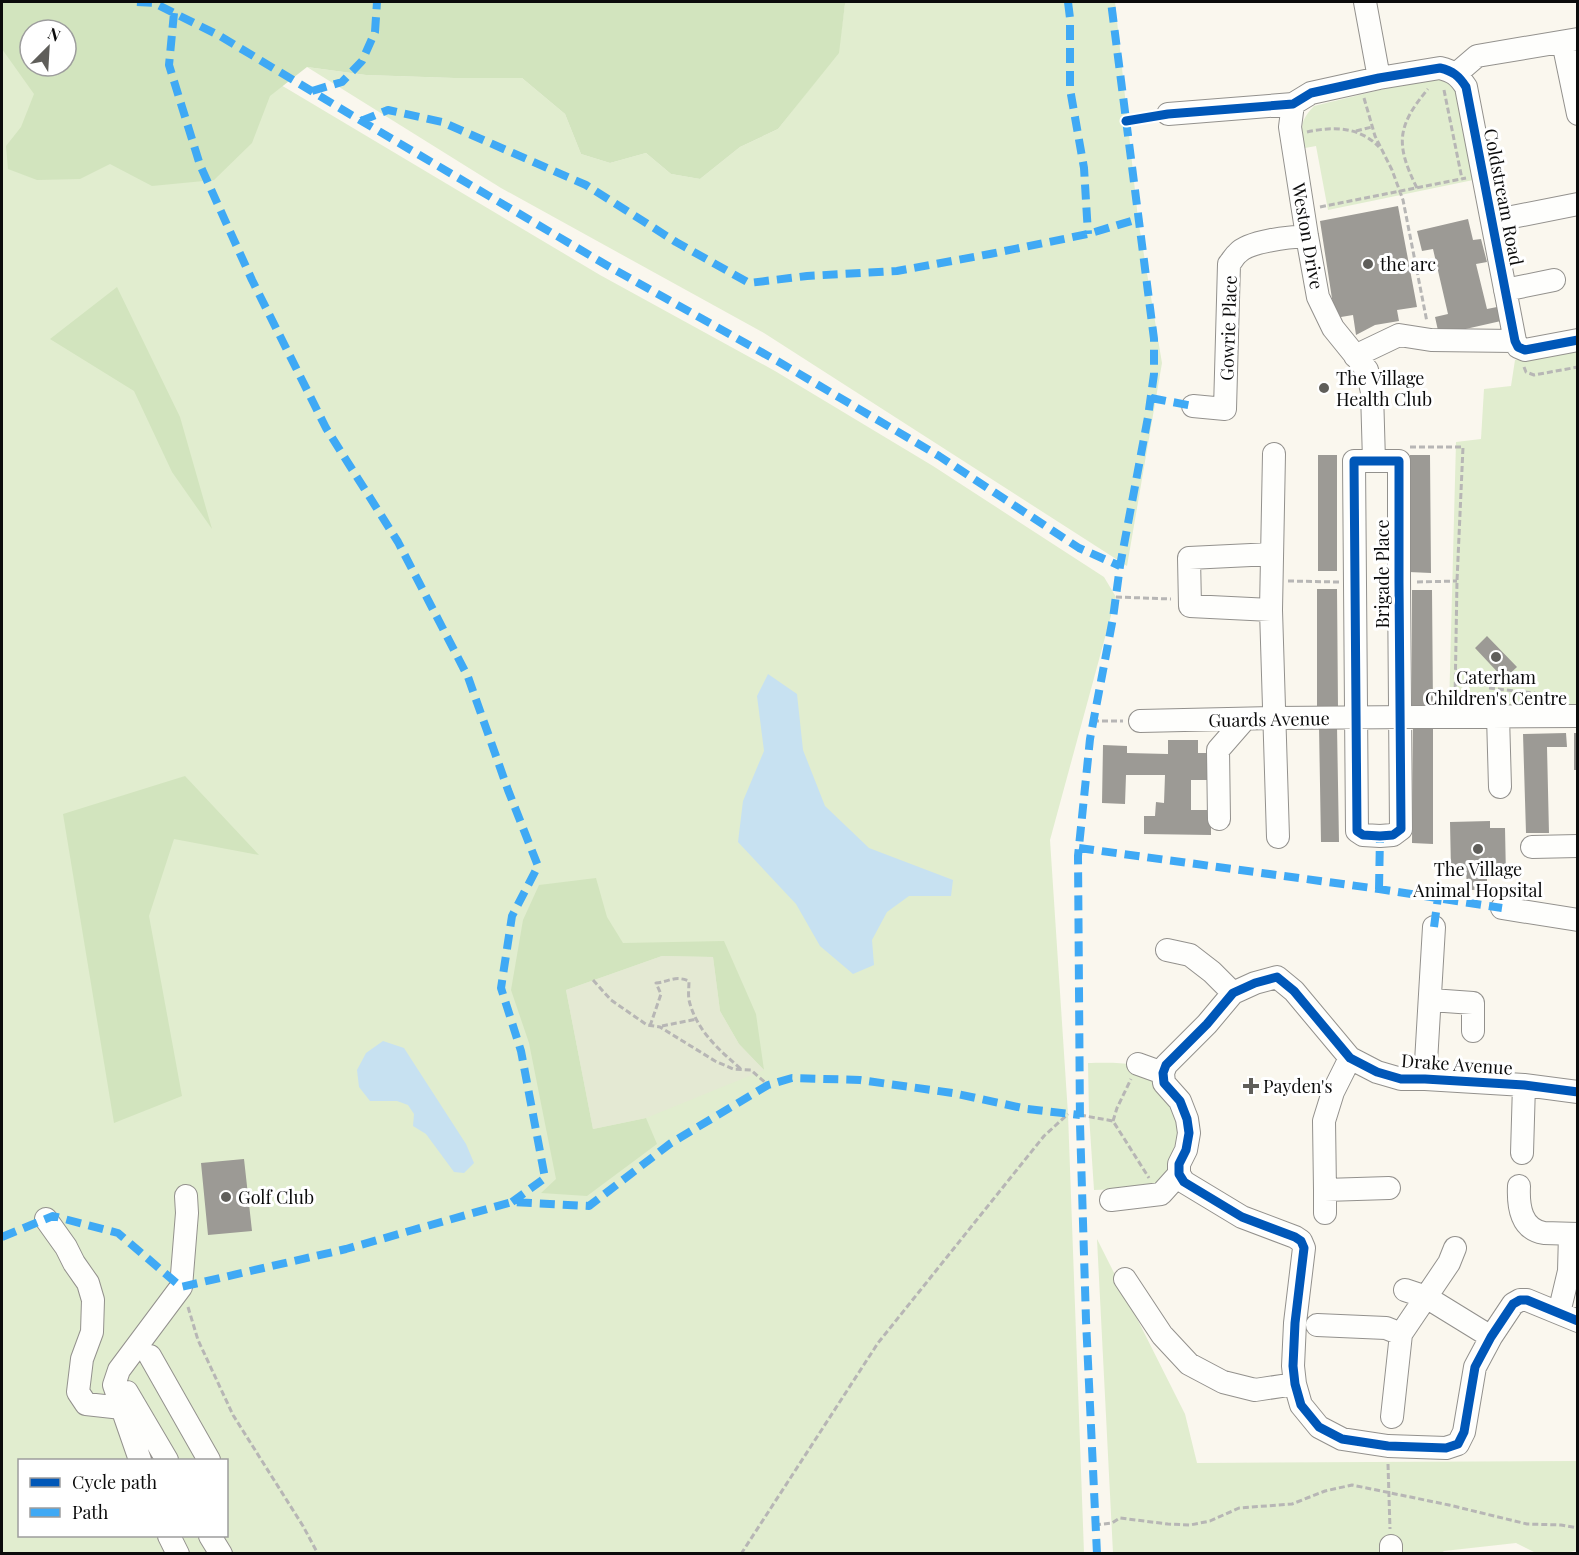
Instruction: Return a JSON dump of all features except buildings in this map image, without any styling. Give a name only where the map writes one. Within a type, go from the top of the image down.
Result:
[{"type":"street","points":[[1365,2],[1370,80]]},
{"type":"street","points":[[1168,114],[1293,104],[1311,93],[1370,80],[1446,72],[1477,56],[1570,40],[1578,114]]},
{"type":"street","name":"Coldstream Road","points":[[1446,72],[1466,87],[1473,177],[1492,220],[1515,341]]},
{"type":"street","name":"Weston Drive","points":[[1293,104],[1291,136],[1315,297],[1333,328],[1367,370],[1372,392],[1374,461]]},
{"type":"street","points":[[1492,220],[1578,204]]},
{"type":"street","name":"Gowrie Place","points":[[1193,406],[1225,409],[1229,264],[1238,252],[1251,245],[1307,236]]},
{"type":"street","points":[[1505,290],[1554,280]]},
{"type":"street","points":[[1355,356],[1399,335],[1431,340],[1515,341],[1518,347],[1525,350],[1578,340]]},
{"type":"street","points":[[1274,454],[1271,610],[1278,837]]},
{"type":"street","name":"Brigade Place","points":[[1354,461],[1374,461],[1399,461],[1401,829],[1393,835],[1380,836],[1363,835],[1357,831],[1355,717],[1354,461]]},
{"type":"street","points":[[1271,610],[1190,606],[1189,558],[1272,554]]},
{"type":"street","points":[[1498,716],[1500,787]]},
{"type":"street","name":"Guards Avenue","points":[[1140,721],[1578,716]]},
{"type":"street","points":[[1219,819],[1218,750],[1245,719]]},
{"type":"street","points":[[1532,847],[1578,846]]},
{"type":"street","points":[[1502,908],[1578,920]]},
{"type":"street","points":[[1425,1079],[1434,927]]},
{"type":"street","points":[[1167,951],[1191,955],[1233,993],[1207,1024],[1166,1065],[1163,1073],[1164,1083],[1180,1101],[1187,1119],[1189,1134],[1186,1150],[1179,1164],[1179,1174],[1184,1182],[1242,1217],[1301,1241],[1304,1248],[1294,1323],[1293,1366],[1301,1405],[1319,1427],[1342,1439],[1388,1446],[1446,1448],[1458,1444],[1464,1432],[1475,1367],[1513,1304],[1520,1300],[1527,1300],[1568,1317],[1569,1271],[1566,1234],[1539,1232],[1526,1223],[1520,1209],[1519,1186]]},
{"type":"street","name":"Drake Avenue","points":[[1233,993],[1255,983],[1277,977],[1294,991],[1350,1058],[1377,1072],[1401,1079],[1524,1085],[1578,1092]]},
{"type":"street","points":[[1431,1000],[1473,1003],[1473,1030]]},
{"type":"street","points":[[1325,1213],[1324,1121],[1333,1092],[1350,1058]]},
{"type":"street","points":[[1140,1065],[1163,1073]]},
{"type":"street","points":[[1522,1153],[1524,1085]]},
{"type":"street","points":[[1111,1200],[1161,1194],[1179,1174]]},
{"type":"street","points":[[1325,1190],[1389,1188]]},
{"type":"street","points":[[139,1459],[114,1385],[119,1370],[181,1287],[188,1213],[186,1196]]},
{"type":"street","points":[[46,1219],[88,1283],[93,1300],[92,1332],[82,1359],[78,1392],[87,1404],[122,1408]]},
{"type":"street","points":[[1392,1417],[1401,1334],[1415,1293],[1449,1263],[1455,1248]]},
{"type":"street","points":[[1125,1280],[1162,1335],[1189,1364],[1223,1382],[1255,1390],[1295,1384]]},
{"type":"street","points":[[1415,1293],[1491,1337]]},
{"type":"street","points":[[1317,1325],[1386,1328],[1401,1334]]},
{"type":"street","points":[[150,1356],[207,1459]]},
{"type":"street","points":[[114,1385],[124,1386],[165,1459]]},
{"type":"street","points":[[170,1537],[178,1554]]},
{"type":"street","points":[[211,1537],[221,1554]]},
{"type":"path","points":[[1303,210],[1473,177],[1446,72]]},
{"type":"path","points":[[1417,188],[1406,163],[1402,140],[1403,128],[1419,100],[1446,72]]},
{"type":"path","points":[[1370,80],[1372,126],[1400,191],[1431,340]]},
{"type":"path","points":[[1354,131],[1372,126]]},
{"type":"path","points":[[1291,136],[1334,129],[1354,131],[1367,137],[1382,150]]},
{"type":"path","points":[[1407,447],[1463,447],[1455,716]]},
{"type":"path","points":[[1116,597],[1190,599]]},
{"type":"path","points":[[1489,688],[1534,693],[1556,699]]},
{"type":"path","points":[[1093,721],[1140,721]]},
{"type":"path","points":[[650,1026],[661,994],[656,984],[681,978],[689,981],[689,998],[697,1019],[714,1043],[742,1070]]},
{"type":"path","points":[[593,980],[611,1000],[647,1025],[660,1027],[697,1019]]},
{"type":"path","points":[[660,1027],[715,1061],[733,1069],[751,1070],[768,1085]]},
{"type":"path","points":[[1113,1121],[1129,1081],[1140,1065]]},
{"type":"path","points":[[741,1554],[878,1343],[1044,1136],[1068,1114]]},
{"type":"path","points":[[1080,1114],[1113,1121],[1161,1194]]},
{"type":"path","points":[[181,1287],[198,1340],[233,1415],[303,1526],[318,1554]]},
{"type":"path","points":[[1388,1446],[1391,1550]]},
{"type":"path","points":[[1095,1525],[1112,1523],[1120,1518],[1190,1525],[1210,1521],[1239,1508],[1292,1504],[1325,1491],[1352,1485],[1527,1524],[1578,1528]]},
{"type":"green space","points":[[2,2],[49,2],[150,13],[286,88],[600,275],[775,371],[933,466],[1104,577],[1116,597],[1050,840],[1068,1114],[1084,1553],[2,1554]]},
{"type":"green space","points":[[2,2],[847,2],[839,53],[778,129],[740,147],[700,179],[671,174],[646,153],[610,163],[581,154],[565,114],[522,78],[366,75],[307,67],[270,96],[252,143],[214,180],[152,186],[110,164],[80,179],[37,180],[8,169],[6,146],[21,127],[34,94],[23,78],[78,78],[78,18],[18,18],[18,72],[2,49]]},
{"type":"green space","points":[[847,2],[1115,2],[1138,219],[1162,363],[1127,566],[764,333],[501,188],[307,67],[366,75],[522,78],[565,114],[581,154],[610,163],[646,153],[671,174],[700,179],[740,147],[778,129],[838,53]]},
{"type":"green space","points":[[1433,77],[1445,77],[1457,87],[1478,179],[1328,210],[1316,146],[1305,148],[1302,125],[1309,112],[1314,106]]},
{"type":"green space","points":[[117,287],[180,417],[212,529],[172,472],[134,391],[50,339]]},
{"type":"green space","points":[[1577,347],[1577,709],[1449,709],[1456,442],[1481,439],[1484,389],[1511,386],[1515,360]]},
{"type":"green space","points":[[185,776],[259,855],[174,839],[149,916],[182,1096],[114,1123],[63,814]]},
{"type":"green space","points":[[596,878],[607,917],[623,943],[724,941],[756,1014],[764,1070],[739,1044],[720,1011],[713,957],[662,956],[566,990],[593,1129],[646,1118],[657,1144],[587,1196],[541,1193],[556,1179],[529,1043],[511,990],[523,920],[539,885]]},
{"type":"green space","points":[[662,956],[713,957],[720,1011],[739,1044],[764,1070],[646,1118],[593,1129],[566,990]]},
{"type":"green space","points":[[1088,1063],[1127,1064],[1147,1075],[1180,1121],[1173,1161],[1159,1185],[1149,1188],[1094,1190]]},
{"type":"green space","points":[[1097,1239],[1185,1414],[1197,1463],[1577,1461],[1577,1550],[1567,1553],[1536,1553],[1516,1543],[1444,1551],[1440,1554],[1113,1553]]},
{"type":"water","points":[[768,674],[797,694],[803,750],[825,806],[869,848],[953,880],[951,896],[909,896],[887,912],[872,940],[874,965],[853,974],[820,946],[796,904],[738,842],[743,801],[764,751],[757,696]]},
{"type":"water","points":[[383,1041],[404,1048],[466,1144],[474,1163],[464,1173],[454,1172],[426,1134],[413,1126],[414,1114],[408,1105],[397,1101],[370,1101],[359,1087],[357,1070],[366,1053]]},
{"type":"marked path","points":[[137,2],[154,3],[220,36],[608,266],[779,362],[939,456],[1079,548],[1120,566]]},
{"type":"marked path","points":[[312,91],[342,82],[362,61],[375,32],[377,2]]},
{"type":"marked path","points":[[1068,2],[1070,89],[1084,168],[1088,234]]},
{"type":"marked path","points":[[1097,1554],[1080,1124],[1078,856],[1090,739],[1154,374],[1154,339],[1111,2]]},
{"type":"marked path","points":[[174,13],[169,65],[200,165],[252,280],[326,428],[398,542],[468,677],[538,866],[512,916],[501,988],[521,1051],[545,1178],[512,1202]]},
{"type":"marked path","points":[[361,121],[388,110],[442,122],[586,185],[676,242],[749,283],[807,276],[897,271],[1088,234],[1138,219]]},
{"type":"marked path","points":[[1151,398],[1193,406]]},
{"type":"marked path","points":[[1379,889],[1380,836]]},
{"type":"marked path","points":[[1079,848],[1502,908]]},
{"type":"marked path","points":[[1434,927],[1438,897]]},
{"type":"marked path","points":[[2,1237],[53,1216],[118,1233],[181,1287],[346,1249],[512,1202],[589,1206],[671,1143],[768,1085],[792,1078],[860,1080],[953,1093],[1027,1109],[1080,1115]]},
{"type":"cycle path","points":[[1126,121],[1168,114],[1293,104],[1311,93],[1379,78],[1440,68],[1452,72],[1466,87],[1515,341],[1518,347],[1525,350],[1578,340]]},
{"type":"cycle path","points":[[1354,461],[1399,461],[1401,829],[1393,835],[1363,835],[1357,831],[1354,461]]},
{"type":"cycle path","points":[[1578,1092],[1524,1085],[1401,1079],[1377,1072],[1350,1058],[1294,991],[1277,977],[1255,983],[1233,993],[1207,1024],[1166,1065],[1163,1073],[1164,1083],[1180,1101],[1187,1119],[1189,1133],[1186,1150],[1179,1164],[1179,1174],[1184,1182],[1242,1217],[1301,1241],[1304,1248],[1295,1323],[1293,1366],[1301,1405],[1319,1427],[1342,1439],[1388,1446],[1446,1448],[1458,1444],[1464,1432],[1475,1367],[1513,1304],[1520,1300],[1527,1300],[1578,1321]]},
{"type":"place","name":"the arc","points":[[1368,264]]},
{"type":"place","name":"The Village Health Club","points":[[1324,388]]},
{"type":"place","name":"Caterham Children's Centre","points":[[1496,657]]},
{"type":"place","name":"The Village Animal Hopsital","points":[[1478,849]]},
{"type":"place","name":"Payden's","points":[[1251,1086]]},
{"type":"place","name":"Golf Club","points":[[226,1197]]}]
